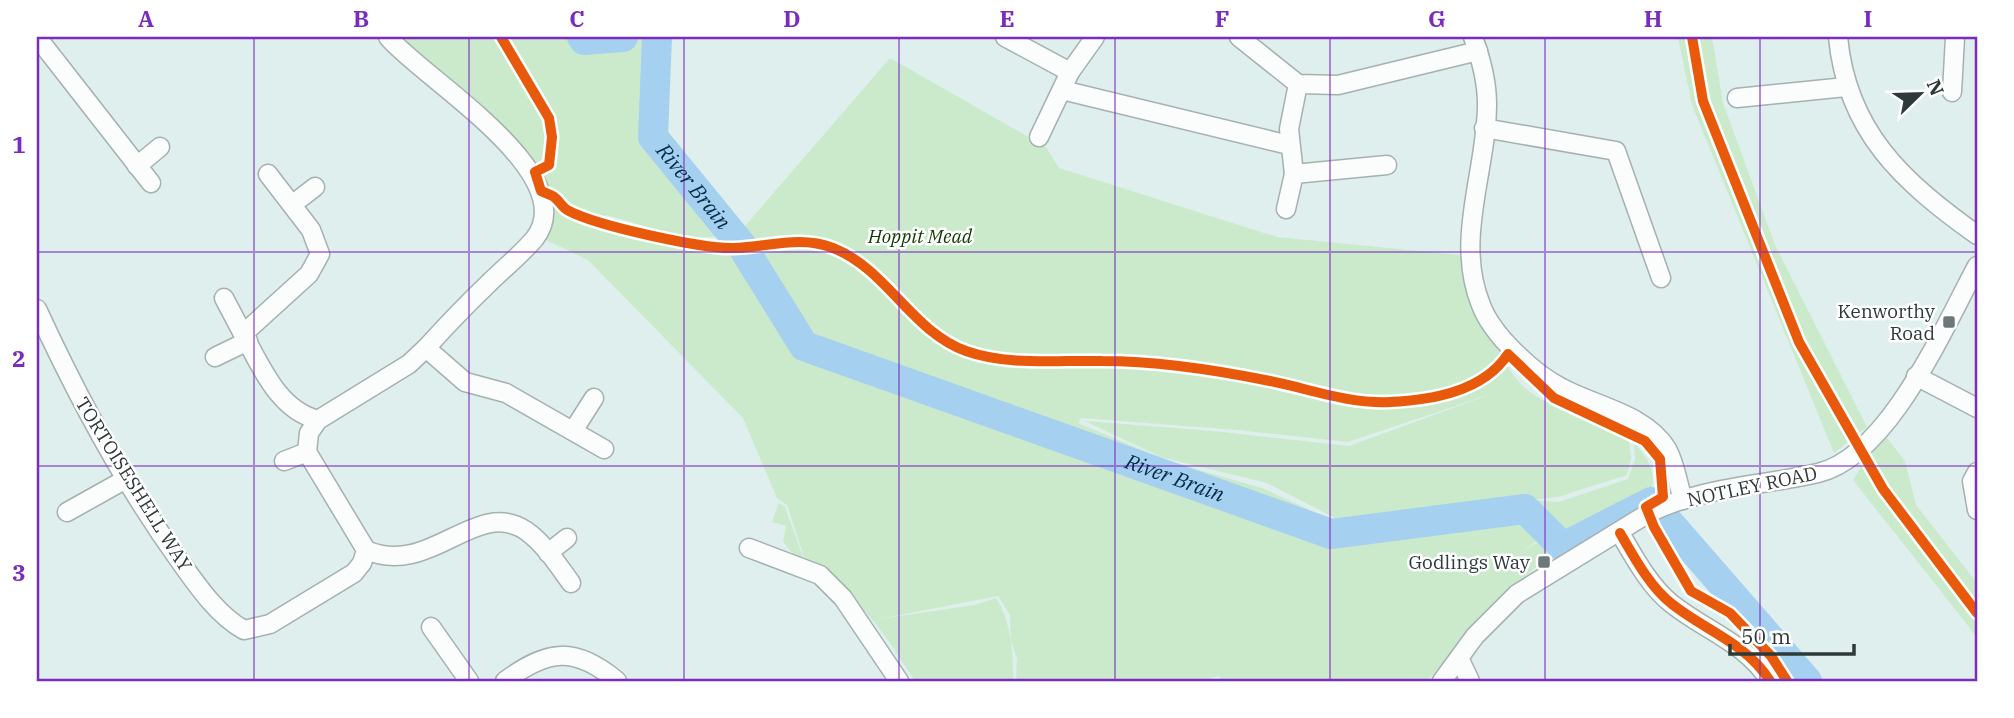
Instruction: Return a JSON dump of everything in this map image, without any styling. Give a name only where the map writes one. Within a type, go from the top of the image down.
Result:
[{"type":"street","points":[[37,37],[151,183]]},
{"type":"street","points":[[388,37],[460,98],[506,144],[541,191],[544,207],[536,236],[426,348],[362,395],[318,420],[309,433],[307,452],[366,550],[382,556],[406,558],[423,554],[470,529],[507,522],[525,530],[548,553],[571,583]]},
{"type":"street","points":[[1005,37],[1070,72]]},
{"type":"street","points":[[1039,137],[1070,72],[1095,37]]},
{"type":"street","points":[[1239,37],[1298,84],[1338,85],[1476,44],[1487,103],[1475,189],[1471,256],[1481,306],[1502,337],[1530,366],[1562,388],[1598,402],[1648,429],[1667,449],[1683,500]]},
{"type":"street","points":[[1838,37],[1846,87],[1895,169],[1929,201],[1977,235]]},
{"type":"street","points":[[1952,92],[1955,37]]},
{"type":"street","points":[[1286,209],[1294,174],[1289,145],[1298,84]]},
{"type":"street","points":[[1737,98],[1846,87]]},
{"type":"street","points":[[1062,90],[1289,145]]},
{"type":"street","points":[[1484,128],[1616,151],[1661,278]]},
{"type":"street","points":[[137,166],[160,147]]},
{"type":"street","points":[[1294,174],[1387,165]]},
{"type":"street","points":[[215,357],[246,337],[317,264],[320,254],[318,243],[293,204],[268,174]]},
{"type":"street","points":[[293,204],[315,187]]},
{"type":"street","name":"NOTLEY ROAD","points":[[1442,681],[1475,636],[1517,594],[1647,514],[1664,505],[1683,500],[1822,472],[1855,457],[1891,418],[1977,267]]},
{"type":"street","points":[[223,298],[263,373],[291,406],[309,418],[318,420]]},
{"type":"street","name":"TORTOISESHELL WAY","points":[[37,309],[45,343],[126,479],[195,583],[230,623],[244,630],[270,624],[354,573],[362,563],[366,550]]},
{"type":"street","points":[[426,348],[465,382],[506,393],[604,449]]},
{"type":"street","points":[[1916,376],[1977,408]]},
{"type":"street","points":[[573,430],[594,398]]},
{"type":"street","points":[[284,461],[307,452]]},
{"type":"street","points":[[1977,472],[1972,481],[1977,510]]},
{"type":"street","points":[[67,512],[126,479]]},
{"type":"street","points":[[1620,533],[1634,558],[1670,603],[1741,647],[1770,681]]},
{"type":"street","points":[[548,553],[567,538]]},
{"type":"street","points":[[749,548],[771,549],[820,575],[843,598],[899,681]]},
{"type":"street","points":[[431,627],[469,681]]},
{"type":"street","points":[[505,681],[530,662],[556,653],[595,663],[617,681]]},
{"type":"street","points":[[1459,658],[1469,681]]},
{"type":"green space","points":[[401,37],[579,37],[584,44],[652,38],[649,140],[728,237],[682,237],[606,215],[605,224],[682,245],[734,245],[799,350],[1329,538],[1524,515],[1544,536],[1523,551],[1545,538],[1555,551],[1495,602],[1427,681],[1222,681],[1219,676],[1197,681],[1016,681],[1017,659],[1011,641],[1010,615],[998,596],[879,619],[817,564],[804,557],[787,505],[777,498],[743,418],[588,260],[546,240],[549,204],[461,92]]},
{"type":"green space","points":[[1678,37],[1712,37],[1723,103],[1775,245],[1867,427],[1834,453],[1692,105]]},
{"type":"green space","name":"Hoppit Mead","points":[[890,58],[1046,147],[1059,168],[1277,237],[1470,256],[1494,339],[1509,369],[1519,382],[1555,407],[1629,440],[1631,459],[1627,475],[1558,497],[1532,500],[1559,502],[1628,479],[1635,460],[1634,443],[1644,454],[1652,472],[1650,494],[1562,538],[1527,505],[1330,529],[1040,417],[804,346],[739,233]],"holes":[[[1494,393],[1349,446],[1213,431],[1085,421],[1161,457],[1267,483],[1335,518],[1392,514],[1334,521],[1262,488],[1171,462],[1078,423],[1081,418],[1348,442]]]},
{"type":"green space","points":[[1883,433],[1905,461],[1916,505],[1977,583],[1977,637],[1853,480]]},
{"type":"green space","points":[[779,503],[785,507],[803,557],[816,564],[879,619],[975,605],[996,598],[1005,617],[1010,638],[1013,681],[915,681],[871,618],[844,593],[806,566],[783,541],[786,526],[772,522]]},
{"type":"waterway","name":"River Brain","points":[[582,37],[584,40],[623,37]]},
{"type":"waterway","name":"River Brain","points":[[657,37],[653,137],[742,246],[804,346],[1331,534],[1525,509],[1563,547],[1651,502],[1807,681]]},
{"type":"cycle path","points":[[501,37],[549,118],[552,137],[549,165],[535,172],[541,191],[553,196],[567,210],[626,230],[699,245],[734,248],[808,242],[833,248],[869,270],[930,329],[947,342],[966,351],[999,359],[1123,361],[1187,367],[1375,402],[1422,399],[1455,392],[1485,377],[1508,354],[1554,398],[1645,441],[1660,459],[1663,497],[1646,507],[1654,527],[1691,591],[1730,613],[1771,656],[1787,681]]},
{"type":"cycle path","points":[[1692,37],[1703,101],[1799,342],[1883,489],[1977,613]]},
{"type":"cycle path","points":[[1620,533],[1643,571],[1664,597],[1685,614],[1737,647],[1770,681]]},
{"type":"place","name":"Kenworthy Road","points":[[1949,322]]},
{"type":"place","name":"Godlings Way","points":[[1544,562]]}]
